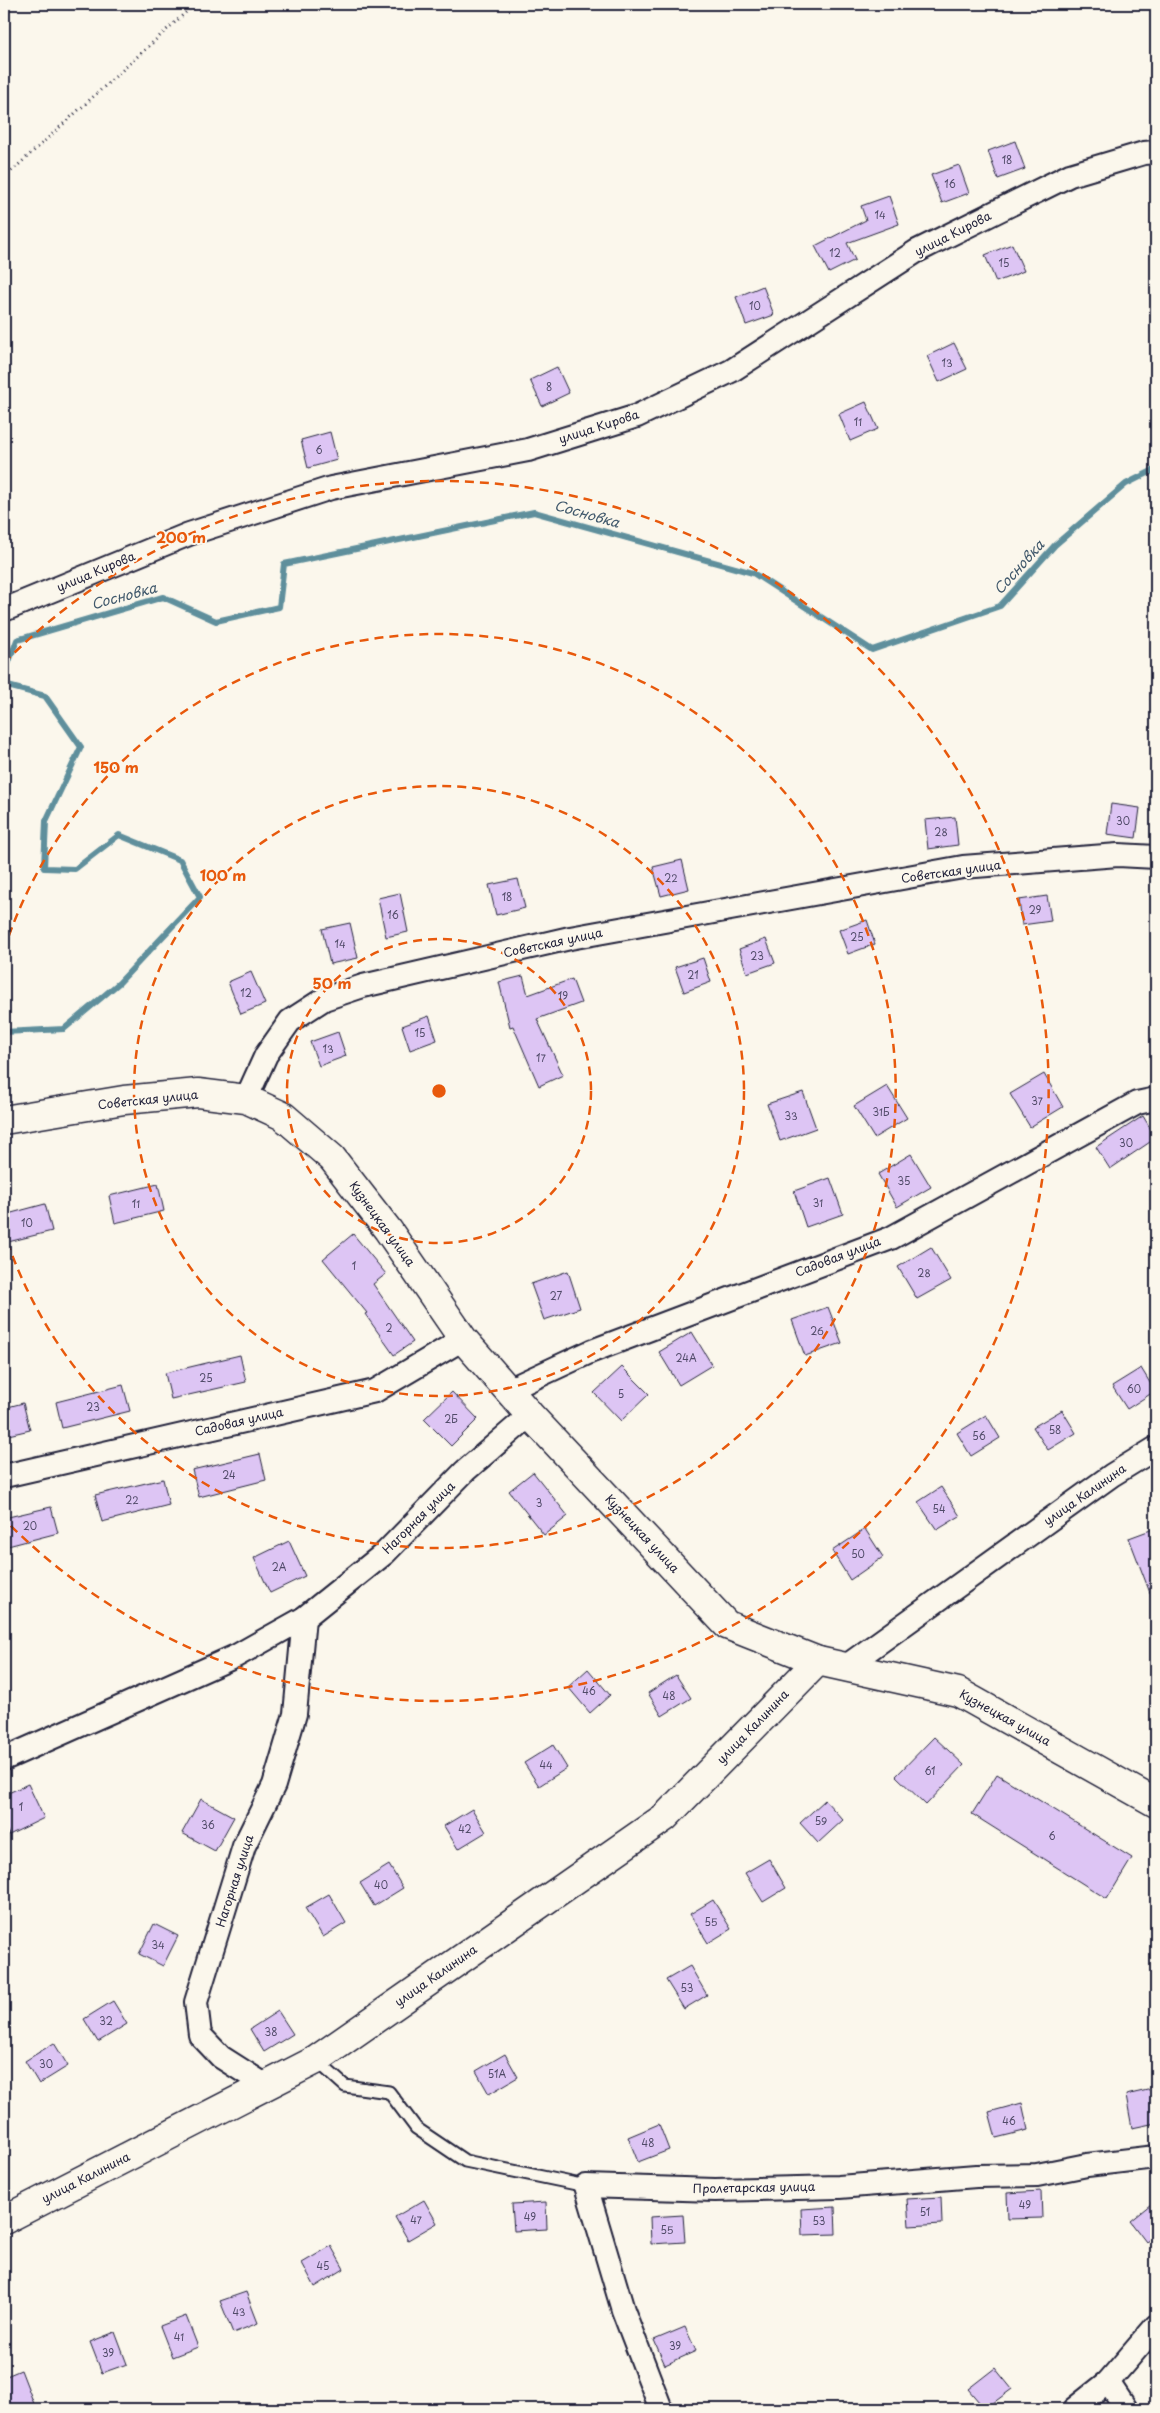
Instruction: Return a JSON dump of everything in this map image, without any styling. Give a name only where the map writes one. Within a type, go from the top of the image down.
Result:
[{"type":"main road","name":"Советская улица","points":[[4,1120],[124,1100],[198,1093],[246,1099]]},
{"type":"main road","name":"Кузнецкая улица","points":[[246,1099],[283,1116],[332,1158],[388,1230],[464,1339],[530,1415],[727,1625],[818,1661],[958,1692],[1152,1795]]},
{"type":"main road","name":"улица Калинина","points":[[4,2220],[316,2060],[665,1818],[818,1661]]},
{"type":"street","name":"улица Кирова","points":[[4,610],[189,534],[331,488],[528,450],[637,416],[731,371],[917,251],[1070,175],[1144,153],[1156,152]]},
{"type":"street","name":"Советская улица","points":[[246,1099],[266,1055],[290,1021],[324,999],[363,986],[570,938],[963,867],[1118,854],[1156,857]]},
{"type":"street","name":"Садовая улица","points":[[508,1390],[600,1348],[891,1238],[1137,1103],[1156,1099]]},
{"type":"street","name":"Садовая улица","points":[[4,1476],[375,1391],[464,1339]]},
{"type":"street","name":"Нагорная улица","points":[[4,1760],[236,1656],[304,1618],[385,1553],[465,1472],[530,1415]]},
{"type":"street","name":"улица Калинина","points":[[845,1666],[1112,1475],[1156,1448]]},
{"type":"street","name":"Нагорная улица","points":[[265,2085],[221,2057],[200,2035],[196,2002],[244,1846],[274,1785],[295,1714],[301,1674],[304,1618]]},
{"type":"street","name":"Пролетарская улица","points":[[586,2186],[715,2190],[839,2187],[976,2176],[1037,2175],[1087,2165],[1156,2157]]},
{"type":"street","points":[[586,2186],[623,2310],[661,2409]]},
{"type":"street","points":[[1074,2409],[1108,2382],[1156,2326]]},
{"type":"street","points":[[1108,2382],[1126,2409]]},
{"type":"lane","points":[[316,2060],[345,2086],[388,2092],[416,2128],[466,2161],[586,2186]]},
{"type":"path","points":[[4,178],[195,4]]},
{"type":"building","points":[[1015,141],[1025,169],[998,179],[988,151]]},
{"type":"building","points":[[959,165],[969,193],[942,203],[931,175]]},
{"type":"building","points":[[889,196],[899,224],[847,243],[855,260],[829,273],[815,246],[866,220],[861,206]]},
{"type":"building","points":[[1012,244],[1024,271],[996,282],[985,255]]},
{"type":"building","points":[[763,286],[774,315],[746,325],[736,297]]},
{"type":"building","points":[[954,343],[967,369],[939,382],[927,356]]},
{"type":"building","points":[[557,367],[569,393],[542,406],[530,380]]},
{"type":"building","points":[[866,402],[878,429],[850,441],[839,414]]},
{"type":"building","points":[[330,432],[337,460],[308,468],[301,440]]},
{"type":"building","points":[[1111,804],[1140,808],[1136,838],[1107,834]]},
{"type":"building","points":[[955,817],[958,845],[928,849],[925,820]]},
{"type":"building","points":[[682,860],[689,889],[661,896],[653,867]]},
{"type":"building","points":[[518,879],[525,908],[496,915],[489,885]]},
{"type":"building","points":[[400,893],[408,932],[386,937],[378,898]]},
{"type":"building","points":[[1047,896],[1051,921],[1022,925],[1019,900]]},
{"type":"building","points":[[867,920],[875,944],[848,954],[839,930]]},
{"type":"building","points":[[350,923],[358,958],[330,964],[322,929]]},
{"type":"building","points":[[766,939],[775,963],[747,973],[739,949]]},
{"type":"building","points":[[703,958],[711,982],[684,992],[675,967]]},
{"type":"building","points":[[251,972],[265,1004],[241,1014],[228,982]]},
{"type":"building","points":[[523,976],[528,995],[572,979],[581,1003],[537,1019],[563,1075],[539,1086],[513,1026],[510,1027],[499,982]]},
{"type":"building","points":[[429,1016],[437,1040],[410,1050],[402,1026]]},
{"type":"building","points":[[338,1032],[346,1056],[319,1066],[310,1042]]},
{"type":"building","points":[[1044,1074],[1063,1107],[1030,1127],[1010,1094]]},
{"type":"building","points":[[887,1086],[907,1118],[874,1138],[854,1106]]},
{"type":"building","points":[[803,1092],[816,1128],[780,1141],[767,1104]]},
{"type":"building","points":[[1143,1116],[1156,1138],[1110,1169],[1096,1147]]},
{"type":"building","points":[[911,1154],[931,1187],[897,1207],[878,1174]]},
{"type":"building","points":[[830,1178],[843,1214],[806,1227],[794,1191]]},
{"type":"building","points":[[158,1184],[164,1211],[115,1223],[109,1196]]},
{"type":"building","points":[[45,1204],[52,1231],[4,1243],[4,1215]]},
{"type":"building","points":[[353,1234],[386,1274],[373,1284],[413,1342],[394,1355],[365,1314],[367,1313],[323,1259]]},
{"type":"building","points":[[931,1247],[951,1280],[917,1299],[898,1267]]},
{"type":"building","points":[[568,1271],[580,1308],[544,1320],[531,1284]]},
{"type":"building","points":[[828,1307],[842,1343],[805,1356],[792,1320]]},
{"type":"building","points":[[692,1332],[712,1365],[679,1385],[659,1352]]},
{"type":"building","points":[[240,1355],[246,1382],[171,1399],[165,1373]]},
{"type":"building","points":[[622,1367],[649,1394],[621,1421],[594,1393]]},
{"type":"building","points":[[1141,1368],[1155,1391],[1127,1409],[1112,1386]]},
{"type":"building","points":[[123,1385],[130,1411],[62,1428],[56,1402]]},
{"type":"building","points":[[452,1392],[478,1419],[451,1446],[424,1419]]},
{"type":"building","points":[[23,1403],[30,1430],[4,1436],[4,1408]]},
{"type":"building","points":[[1062,1410],[1076,1433],[1048,1450],[1033,1427]]},
{"type":"building","points":[[986,1415],[1000,1438],[971,1456],[957,1433]]},
{"type":"building","points":[[260,1454],[266,1480],[199,1497],[192,1470]]},
{"type":"building","points":[[533,1472],[568,1516],[544,1535],[509,1491]]},
{"type":"building","points":[[163,1479],[169,1505],[102,1522],[95,1495]]},
{"type":"building","points":[[941,1487],[960,1516],[937,1530],[918,1502]]},
{"type":"building","points":[[51,1507],[58,1533],[4,1547],[4,1518]]},
{"type":"building","points":[[1156,1528],[1156,1605],[1155,1606],[1129,1538]]},
{"type":"building","points":[[865,1529],[883,1557],[850,1580],[832,1551]]},
{"type":"building","points":[[289,1541],[305,1576],[270,1593],[254,1558]]},
{"type":"building","points":[[588,1669],[610,1695],[590,1713],[568,1687]]},
{"type":"building","points":[[676,1675],[691,1698],[662,1716],[648,1693]]},
{"type":"building","points":[[934,1737],[964,1765],[926,1805],[896,1776]]},
{"type":"building","points":[[553,1745],[567,1768],[539,1786],[524,1763]]},
{"type":"building","points":[[997,1774],[1132,1858],[1107,1899],[972,1814]]},
{"type":"building","points":[[28,1784],[44,1818],[9,1835],[4,1824],[4,1795]]},
{"type":"building","points":[[201,1799],[234,1817],[215,1851],[182,1833]]},
{"type":"building","points":[[825,1800],[843,1820],[818,1843],[800,1823]]},
{"type":"building","points":[[472,1809],[486,1832],[458,1849],[444,1826]]},
{"type":"building","points":[[769,1859],[786,1888],[763,1902],[745,1873]]},
{"type":"building","points":[[389,1865],[403,1888],[374,1906],[360,1883]]},
{"type":"building","points":[[329,1894],[346,1923],[323,1937],[305,1908]]},
{"type":"building","points":[[713,1900],[731,1929],[708,1943],[690,1914]]},
{"type":"building","points":[[154,1924],[178,1936],[163,1966],[139,1954]]},
{"type":"building","points":[[690,1966],[707,1995],[684,2009],[666,1980]]},
{"type":"building","points":[[113,2001],[127,2024],[98,2042],[84,2019]]},
{"type":"building","points":[[278,2011],[293,2034],[264,2052],[250,2029]]},
{"type":"building","points":[[54,2043],[68,2066],[39,2084],[25,2061]]},
{"type":"building","points":[[505,2054],[518,2077],[489,2094],[476,2071]]},
{"type":"building","points":[[1152,2089],[1156,2123],[1132,2128],[1126,2095]]},
{"type":"building","points":[[1022,2103],[1028,2130],[996,2138],[989,2112]]},
{"type":"building","points":[[659,2124],[669,2150],[638,2162],[628,2137]]},
{"type":"building","points":[[1041,2191],[1042,2218],[1008,2219],[1007,2193]]},
{"type":"building","points":[[941,2197],[942,2224],[909,2226],[907,2199]]},
{"type":"building","points":[[424,2200],[437,2223],[408,2240],[395,2217]]},
{"type":"building","points":[[1156,2200],[1156,2235],[1146,2242],[1130,2221]]},
{"type":"building","points":[[546,2202],[547,2229],[514,2231],[512,2204]]},
{"type":"building","points":[[835,2207],[836,2234],[802,2235],[801,2209]]},
{"type":"building","points":[[683,2215],[685,2242],[651,2244],[650,2217]]},
{"type":"building","points":[[331,2246],[344,2269],[315,2287],[302,2263]]},
{"type":"building","points":[[246,2292],[258,2323],[233,2333],[220,2301]]},
{"type":"building","points":[[186,2316],[198,2347],[172,2357],[160,2326]]},
{"type":"building","points":[[685,2327],[696,2351],[665,2365],[654,2340]]},
{"type":"building","points":[[115,2332],[127,2364],[102,2373],[90,2342]]},
{"type":"building","points":[[995,2368],[1012,2389],[985,2409],[968,2389]]},
{"type":"building","points":[[21,2370],[36,2409],[7,2409],[4,2401],[4,2377]]},
{"type":"waterway","name":"Сосновка","points":[[4,675],[17,640],[163,597],[216,621],[279,607],[284,564],[534,512],[753,573],[872,650],[1000,606],[1055,545],[1126,484],[1156,469]]},
{"type":"waterway","name":"Сосновка","points":[[4,685],[45,696],[81,747],[46,821],[44,868],[75,869],[119,835],[180,860],[200,897],[119,983],[64,1029],[4,1032]]}]
